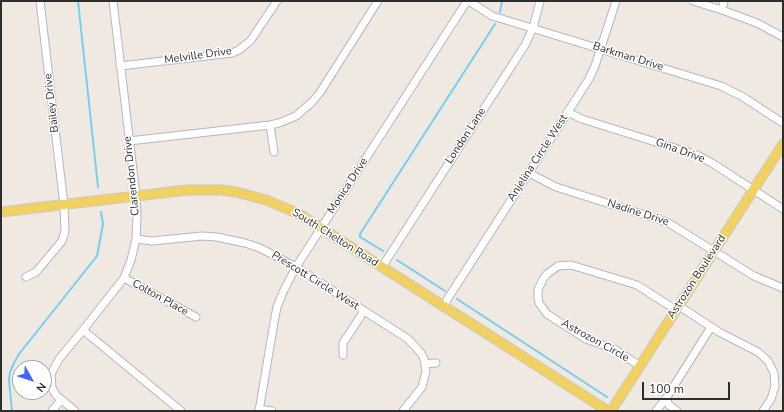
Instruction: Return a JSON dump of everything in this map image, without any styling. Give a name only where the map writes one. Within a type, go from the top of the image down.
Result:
[{"type":"main road","name":"Astrozon Boulevard","points":[[611,411],[783,144]]},
{"type":"main road","name":"South Chelton Road","points":[[1,212],[187,190],[236,192],[266,200],[285,207],[321,228],[608,411]]},
{"type":"street","name":"Bailey Drive","points":[[26,277],[36,272],[62,241],[66,231],[40,1]]},
{"type":"street","name":"Clarendon Drive","points":[[75,411],[61,400],[52,388],[51,374],[59,359],[84,330],[124,278],[131,260],[136,239],[136,196],[113,1]]},
{"type":"street","name":"Melville Drive","points":[[120,66],[232,53],[239,50],[251,40],[276,1]]},
{"type":"street","points":[[129,141],[270,125],[296,116],[312,103],[378,1]]},
{"type":"street","name":"Barkman Drive","points":[[468,1],[492,16],[720,86],[743,97],[783,123]]},
{"type":"street","name":"Monica Drive","points":[[272,411],[259,410],[276,307],[296,267],[468,1]]},
{"type":"street","name":"London Lane","points":[[382,267],[525,45],[533,28],[540,1]]},
{"type":"street","name":"Anjelina Circle West","points":[[443,306],[592,73],[616,1]]},
{"type":"street","points":[[693,1],[757,23],[783,37]]},
{"type":"street","points":[[722,10],[724,1]]},
{"type":"street","name":"Gina Drive","points":[[567,112],[582,119],[696,155],[712,163],[783,209]]},
{"type":"street","points":[[270,125],[274,152]]},
{"type":"street","name":"Nadine Drive","points":[[529,173],[556,187],[667,222],[754,276],[783,288]]},
{"type":"street","name":"Prescott Circle West","points":[[136,239],[160,241],[202,236],[230,239],[260,248],[296,267],[413,344],[421,353],[425,364]]},
{"type":"street","name":"Astrozon Circle","points":[[640,366],[614,349],[586,339],[547,314],[539,303],[538,297],[538,290],[547,274],[558,266],[572,265],[637,285],[758,352],[768,361],[774,373],[775,386],[771,399],[763,411]]},
{"type":"street","name":"Colton Place","points":[[124,278],[196,318]]},
{"type":"street","points":[[343,355],[343,343],[364,311]]},
{"type":"street","points":[[656,411],[667,397],[711,327]]},
{"type":"street","points":[[84,330],[181,411]]},
{"type":"street","points":[[403,411],[422,387],[425,377],[425,364],[436,363]]},
{"type":"street","points":[[667,397],[669,405],[677,411]]},
{"type":"street","points":[[52,411],[61,400]]},
{"type":"waterway","points":[[78,1],[98,187]]},
{"type":"waterway","points":[[500,12],[502,1]]},
{"type":"waterway","points":[[383,251],[360,237],[360,234],[495,24]]},
{"type":"waterway","points":[[12,411],[9,380],[10,372],[14,363],[19,354],[97,256],[103,224],[101,212]]},
{"type":"waterway","points":[[397,260],[445,291]]},
{"type":"waterway","points":[[457,299],[607,397]]}]
